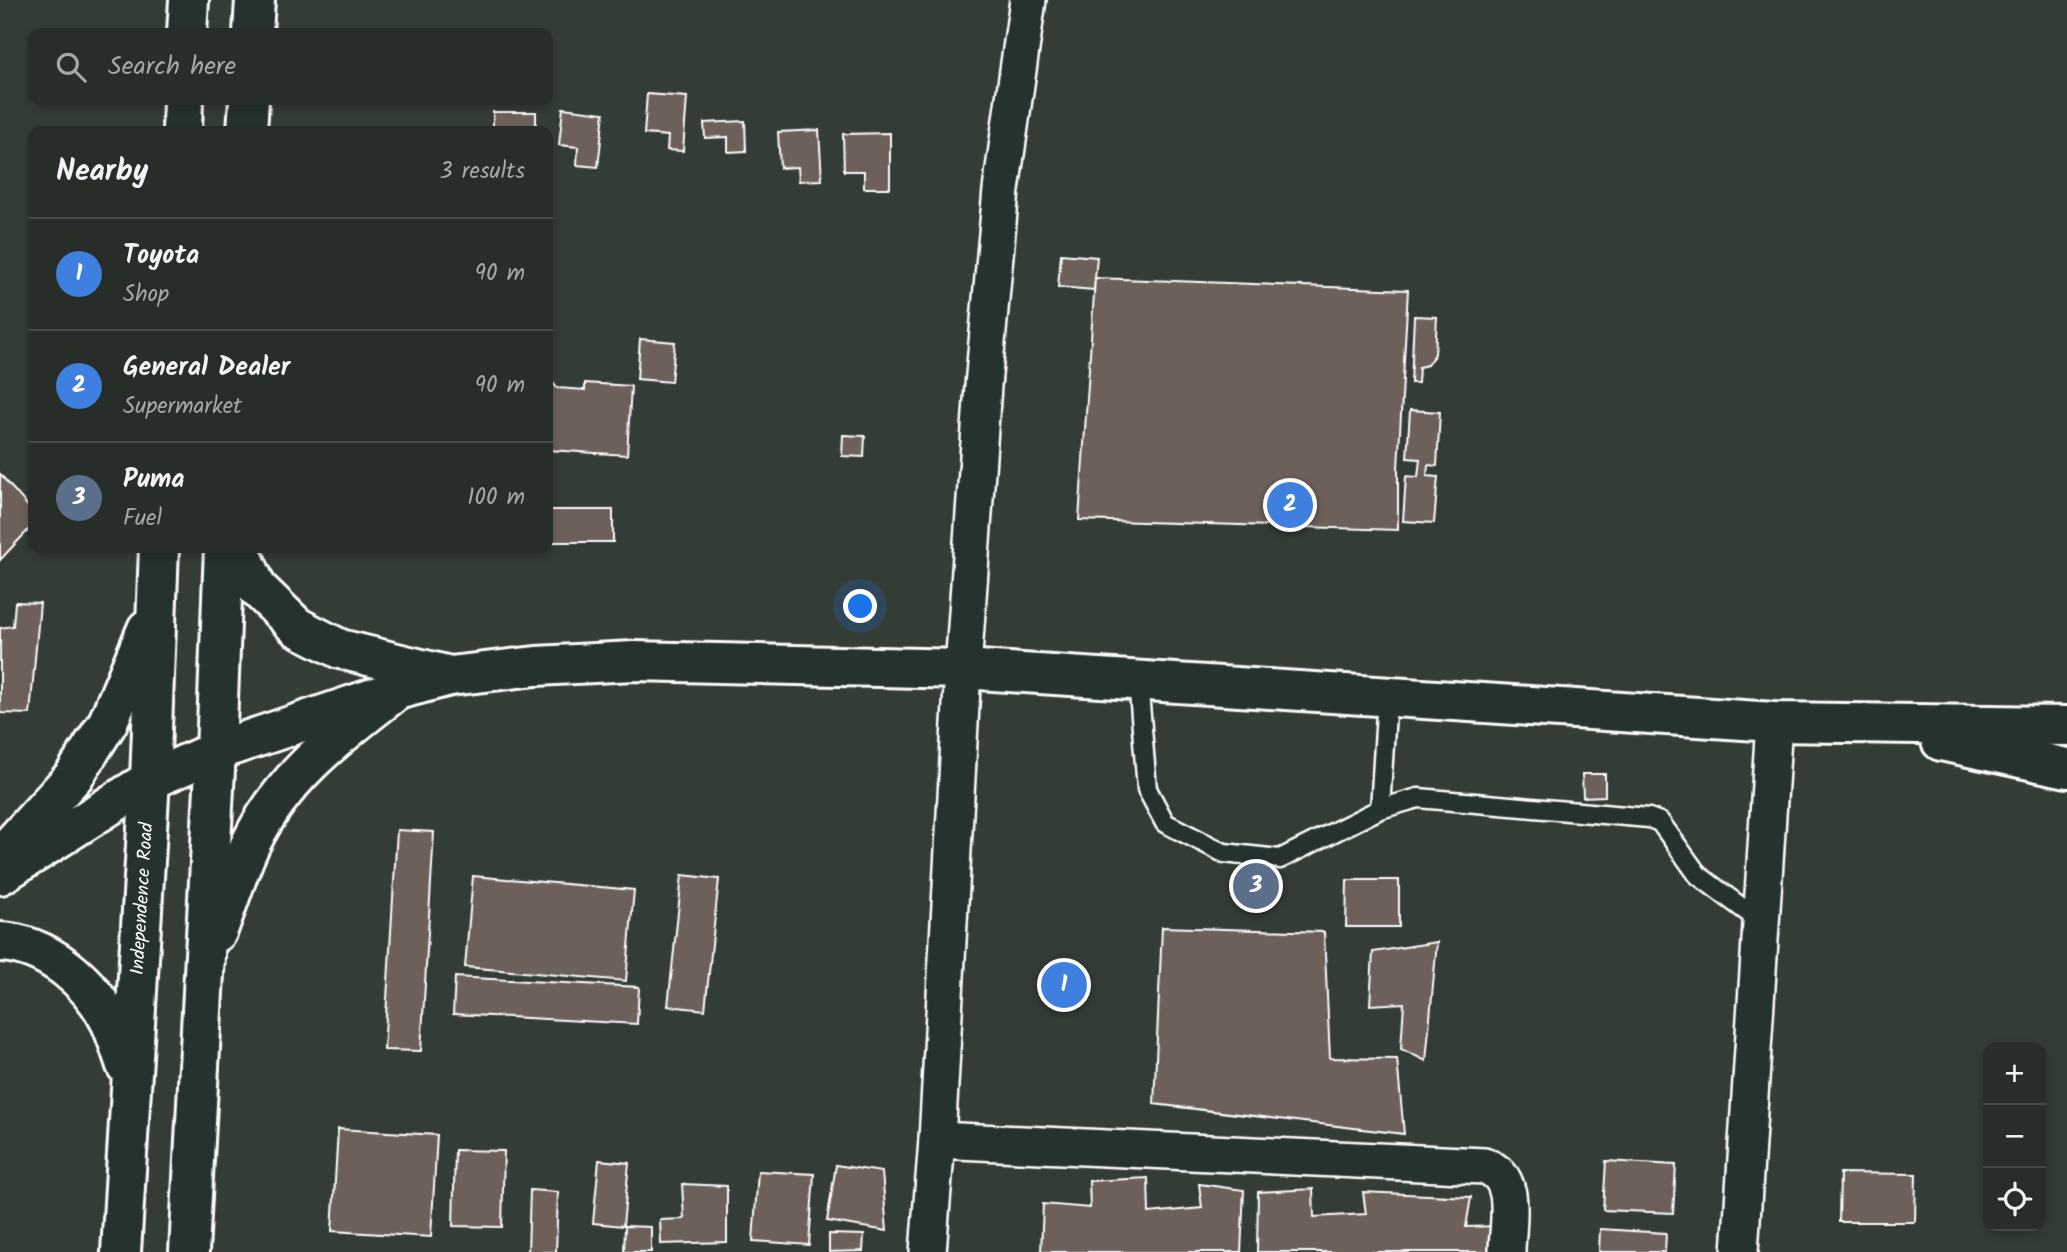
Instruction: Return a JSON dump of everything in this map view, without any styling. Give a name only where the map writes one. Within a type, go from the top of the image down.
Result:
[{"type":"main road","points":[[187,28],[189,0]]},
{"type":"main road","points":[[253,28],[255,0]]},
{"type":"main road","points":[[182,126],[183,105]]},
{"type":"main road","points":[[247,126],[249,105]]},
{"type":"main road","name":"Independence Road","points":[[121,1252],[150,779],[159,553]]},
{"type":"main road","points":[[189,1252],[224,553]]},
{"type":"main road","points":[[241,553],[257,588],[297,627],[340,649],[450,676]]},
{"type":"main road","points":[[0,857],[74,776],[108,722],[156,608]]},
{"type":"main road","points":[[0,875],[150,779],[216,751],[397,690],[450,676],[536,666],[634,661],[963,669],[1774,722],[2067,726]]},
{"type":"main road","points":[[205,964],[252,840],[284,790],[321,749],[397,690]]},
{"type":"main road","points":[[1871,724],[2067,768]]},
{"type":"main road","points":[[0,942],[17,943],[55,960],[82,982],[110,1022],[131,1077]]},
{"type":"street","points":[[928,1252],[983,386],[1000,203],[1028,0]]},
{"type":"street","points":[[1740,1252],[1774,722]]},
{"type":"street","points":[[937,1140],[1484,1166],[1492,1168],[1506,1182],[1507,1252]]},
{"type":"lane","points":[[1138,680],[1147,789],[1165,823],[1224,853],[1280,859],[1380,809],[1419,798],[1650,818],[1660,822],[1698,875],[1761,922]]},
{"type":"lane","points":[[1380,809],[1387,696]]},
{"type":"building","points":[[647,94],[687,97],[683,151],[667,150],[668,136],[644,134]]},
{"type":"building","points":[[563,108],[604,113],[598,167],[577,165],[578,147],[559,145]]},
{"type":"building","points":[[493,112],[536,112],[536,126],[493,126]]},
{"type":"building","points":[[745,121],[746,151],[728,152],[728,137],[705,138],[704,123]]},
{"type":"building","points":[[819,130],[822,180],[799,181],[798,167],[780,168],[778,132]]},
{"type":"building","points":[[890,133],[890,188],[864,188],[864,171],[844,171],[843,134]]},
{"type":"building","points":[[1061,254],[1097,257],[1094,290],[1058,287]]},
{"type":"building","points":[[1095,278],[1408,290],[1398,468],[1398,530],[1079,520]]},
{"type":"building","points":[[1414,316],[1437,317],[1435,354],[1427,365],[1419,367],[1418,383],[1411,383]]},
{"type":"building","points":[[640,339],[675,342],[671,382],[637,379]]},
{"type":"building","points":[[553,383],[557,388],[585,390],[585,383],[631,386],[627,455],[553,450]]},
{"type":"building","points":[[1410,410],[1440,412],[1437,466],[1428,465],[1427,476],[1438,477],[1434,523],[1403,521],[1406,476],[1418,477],[1420,459],[1407,458]]},
{"type":"building","points":[[843,435],[865,436],[864,457],[842,456]]},
{"type":"building","points":[[0,474],[28,506],[28,530],[0,560]]},
{"type":"building","points":[[553,510],[613,510],[613,542],[553,542]]},
{"type":"building","points":[[15,602],[40,603],[30,714],[0,713],[0,628],[13,626]]},
{"type":"building","points":[[1582,774],[1605,774],[1605,796],[1583,797]]},
{"type":"building","points":[[397,830],[434,832],[421,1051],[384,1050]]},
{"type":"building","points":[[682,875],[719,879],[705,1010],[668,1006]]},
{"type":"building","points":[[473,876],[634,890],[626,981],[465,967]]},
{"type":"building","points":[[1347,880],[1399,880],[1399,927],[1346,927]]},
{"type":"building","points":[[1162,927],[1324,932],[1330,1058],[1397,1059],[1404,1134],[1154,1104]]},
{"type":"building","points":[[1437,942],[1426,1061],[1401,1049],[1404,1003],[1370,1005],[1373,952]]},
{"type":"building","points":[[455,977],[639,987],[637,1024],[453,1014]]},
{"type":"building","points":[[338,1129],[437,1135],[431,1237],[332,1231]]},
{"type":"building","points":[[455,1150],[504,1151],[502,1227],[453,1226]]},
{"type":"building","points":[[599,1160],[629,1163],[623,1226],[593,1223]]},
{"type":"building","points":[[1606,1161],[1676,1165],[1673,1213],[1603,1210]]},
{"type":"building","points":[[836,1165],[882,1172],[887,1231],[827,1221]]},
{"type":"building","points":[[758,1171],[814,1174],[809,1245],[753,1241]]},
{"type":"building","points":[[1840,1173],[1916,1174],[1915,1222],[1839,1222]]},
{"type":"building","points":[[1148,1178],[1149,1213],[1202,1208],[1199,1184],[1244,1190],[1241,1252],[1041,1252],[1043,1204],[1090,1208],[1089,1181]]},
{"type":"building","points":[[682,1184],[727,1186],[727,1242],[661,1244],[660,1220],[684,1219]]},
{"type":"building","points":[[1313,1189],[1314,1217],[1366,1214],[1363,1192],[1471,1197],[1466,1227],[1499,1226],[1499,1252],[1257,1252],[1258,1192]]},
{"type":"building","points":[[530,1190],[558,1192],[556,1252],[528,1252]]},
{"type":"building","points":[[625,1226],[651,1227],[651,1252],[624,1252]]},
{"type":"building","points":[[1600,1229],[1666,1233],[1665,1252],[1599,1252]]},
{"type":"building","points":[[829,1234],[864,1235],[863,1251],[829,1252]]},
{"type":"place","name":"General Dealer","points":[[1290,505]]},
{"type":"place","name":"Puma","points":[[1256,886]]},
{"type":"place","name":"Toyota","points":[[1064,985]]}]
